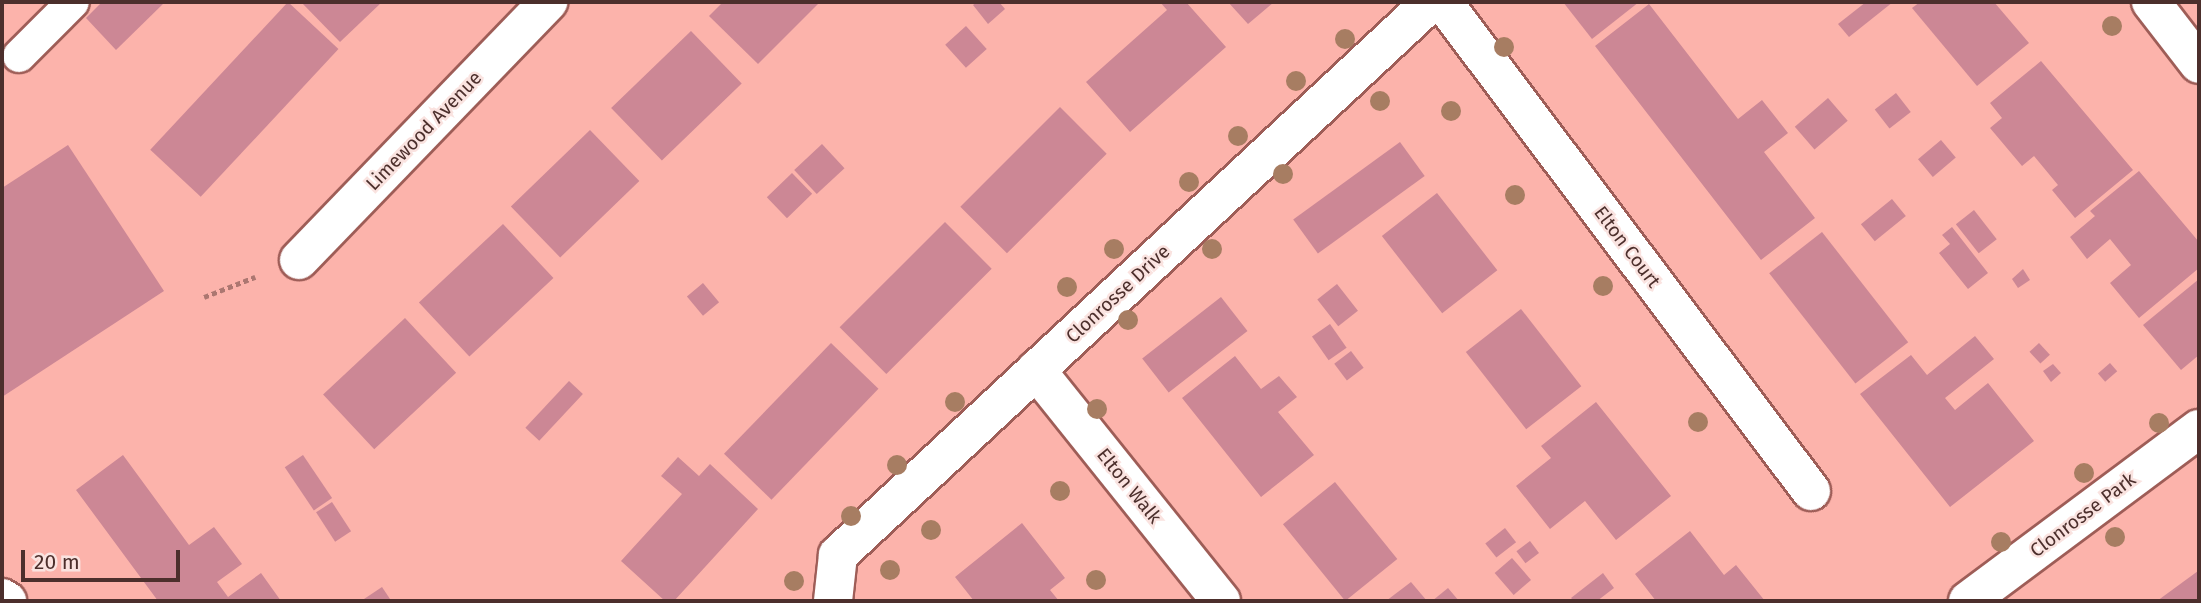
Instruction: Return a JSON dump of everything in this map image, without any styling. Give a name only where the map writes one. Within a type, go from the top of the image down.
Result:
[{"type":"street","name":"Limewood Avenue","points":[[299,260],[548,2]]},
{"type":"street","name":"Clonrosse Drive","points":[[833,601],[838,555],[1431,2]]},
{"type":"street","name":"Elton Court","points":[[1443,2],[1811,491]]},
{"type":"street","points":[[2151,2],[2199,64]]},
{"type":"street","name":"Elton Walk","points":[[1036,370],[1221,601]]},
{"type":"street","name":"Clonrosse Park","points":[[1968,601],[2199,429]]},
{"type":"street","points":[[2,598],[6,601]]},
{"type":"lane","points":[[19,56],[73,2]]},
{"type":"path","points":[[204,297],[299,260]]},
{"type":"building","points":[[102,2],[165,2],[116,50],[86,18]]},
{"type":"building","points":[[288,2],[338,49],[201,197],[150,150]]},
{"type":"building","points":[[301,2],[382,2],[340,42]]},
{"type":"building","points":[[723,2],[820,2],[758,64],[709,16]]},
{"type":"building","points":[[977,2],[999,2],[1005,9],[988,24],[973,5]]},
{"type":"building","points":[[1160,2],[1186,2],[1226,47],[1130,132],[1086,82],[1167,10]]},
{"type":"building","points":[[1228,2],[1274,2],[1248,24]]},
{"type":"building","points":[[1563,2],[1639,2],[1592,39]]},
{"type":"building","points":[[1866,2],[1893,2],[1849,37],[1838,24]]},
{"type":"building","points":[[1920,2],[1994,2],[2029,43],[1977,86],[1912,8]]},
{"type":"building","points":[[1649,4],[1738,119],[1762,100],[1788,133],[1764,152],[1815,218],[1761,260],[1595,46]]},
{"type":"building","points":[[966,26],[987,49],[966,68],[945,45]]},
{"type":"building","points":[[691,31],[742,84],[662,161],[611,108]]},
{"type":"building","points":[[2041,61],[2133,170],[2075,218],[2052,190],[2058,185],[2034,156],[2022,166],[1990,128],[2002,118],[1990,103]]},
{"type":"building","points":[[1896,93],[1911,112],[1889,129],[1875,110]]},
{"type":"building","points":[[1828,98],[1848,121],[1814,150],[1795,127]]},
{"type":"building","points":[[1060,107],[1107,154],[1007,253],[960,207]]},
{"type":"building","points":[[590,130],[639,181],[560,257],[511,206]]},
{"type":"building","points":[[1941,140],[1956,158],[1933,177],[1918,159]]},
{"type":"building","points":[[1400,142],[1425,176],[1318,254],[1293,220]]},
{"type":"building","points":[[822,144],[845,168],[817,194],[794,170]]},
{"type":"building","points":[[68,145],[164,291],[2,397],[2,188]]},
{"type":"building","points":[[2139,171],[2199,242],[2199,268],[2139,318],[2110,283],[2131,265],[2110,239],[2087,259],[2070,237],[2095,216],[2090,211]]},
{"type":"building","points":[[792,173],[812,194],[787,218],[767,197]]},
{"type":"building","points":[[1437,193],[1497,270],[1442,313],[1382,236]]},
{"type":"building","points":[[1892,199],[1906,216],[1875,241],[1861,224]]},
{"type":"building","points":[[1974,210],[1997,239],[1979,253],[1956,224]]},
{"type":"building","points":[[945,222],[992,269],[886,374],[840,327]]},
{"type":"building","points":[[503,224],[553,278],[469,357],[419,302]]},
{"type":"building","points":[[1952,227],[1988,273],[1968,289],[1939,253],[1950,244],[1942,235]]},
{"type":"building","points":[[1822,232],[1908,342],[1855,384],[1769,273]]},
{"type":"building","points":[[2023,269],[2030,280],[2018,288],[2012,279]]},
{"type":"building","points":[[2199,279],[2199,355],[2181,370],[2143,325]]},
{"type":"building","points":[[703,283],[719,302],[703,316],[687,296]]},
{"type":"building","points":[[1337,284],[1358,311],[1338,326],[1317,299]]},
{"type":"building","points":[[1221,297],[1247,331],[1169,392],[1142,359]]},
{"type":"building","points":[[1521,309],[1581,386],[1526,429],[1466,352]]},
{"type":"building","points":[[405,318],[456,373],[374,449],[323,394]]},
{"type":"building","points":[[1330,324],[1347,348],[1329,360],[1312,337]]},
{"type":"building","points":[[1975,336],[1994,359],[1945,398],[1955,410],[1988,383],[2034,441],[1950,507],[1860,394],[1911,355],[1927,375]]},
{"type":"building","points":[[831,343],[878,389],[771,500],[724,454]]},
{"type":"building","points":[[2039,343],[2050,355],[2040,364],[2029,352]]},
{"type":"building","points":[[1351,351],[1364,368],[1347,380],[1334,364]]},
{"type":"building","points":[[1235,356],[1261,389],[1279,376],[1297,397],[1278,412],[1314,455],[1261,497],[1182,398]]},
{"type":"building","points":[[2110,363],[2117,371],[2105,382],[2098,373]]},
{"type":"building","points":[[2053,364],[2061,373],[2051,382],[2043,371]]},
{"type":"building","points":[[569,381],[583,394],[539,441],[525,428]]},
{"type":"building","points":[[1596,402],[1671,496],[1616,540],[1585,501],[1550,529],[1516,486],[1551,458],[1541,446]]},
{"type":"building","points":[[123,455],[189,545],[214,527],[242,564],[217,582],[228,597],[261,573],[281,601],[158,601],[76,490]]},
{"type":"building","points":[[303,455],[332,498],[314,510],[285,467]]},
{"type":"building","points":[[678,457],[699,476],[710,464],[758,509],[674,601],[665,601],[621,561],[682,494],[661,476]]},
{"type":"building","points":[[1335,482],[1397,559],[1345,601],[1283,524]]},
{"type":"building","points":[[332,502],[351,531],[335,542],[316,512]]},
{"type":"building","points":[[1022,523],[1065,578],[1050,590],[1059,601],[974,601],[955,577]]},
{"type":"building","points":[[1505,528],[1516,542],[1496,558],[1485,543]]},
{"type":"building","points":[[1690,531],[1724,575],[1736,565],[1765,601],[1656,601],[1635,574]]},
{"type":"building","points":[[1530,541],[1539,553],[1525,563],[1516,551]]},
{"type":"building","points":[[1512,558],[1531,580],[1514,595],[1495,573]]},
{"type":"building","points":[[2198,571],[2199,601],[2157,601]]},
{"type":"building","points":[[1603,573],[1614,588],[1597,601],[1574,601],[1571,598]]},
{"type":"building","points":[[1411,582],[1427,601],[1386,601]]},
{"type":"building","points":[[382,587],[390,599],[364,599]]},
{"type":"building","points":[[1448,588],[1459,601],[1432,601]]}]
